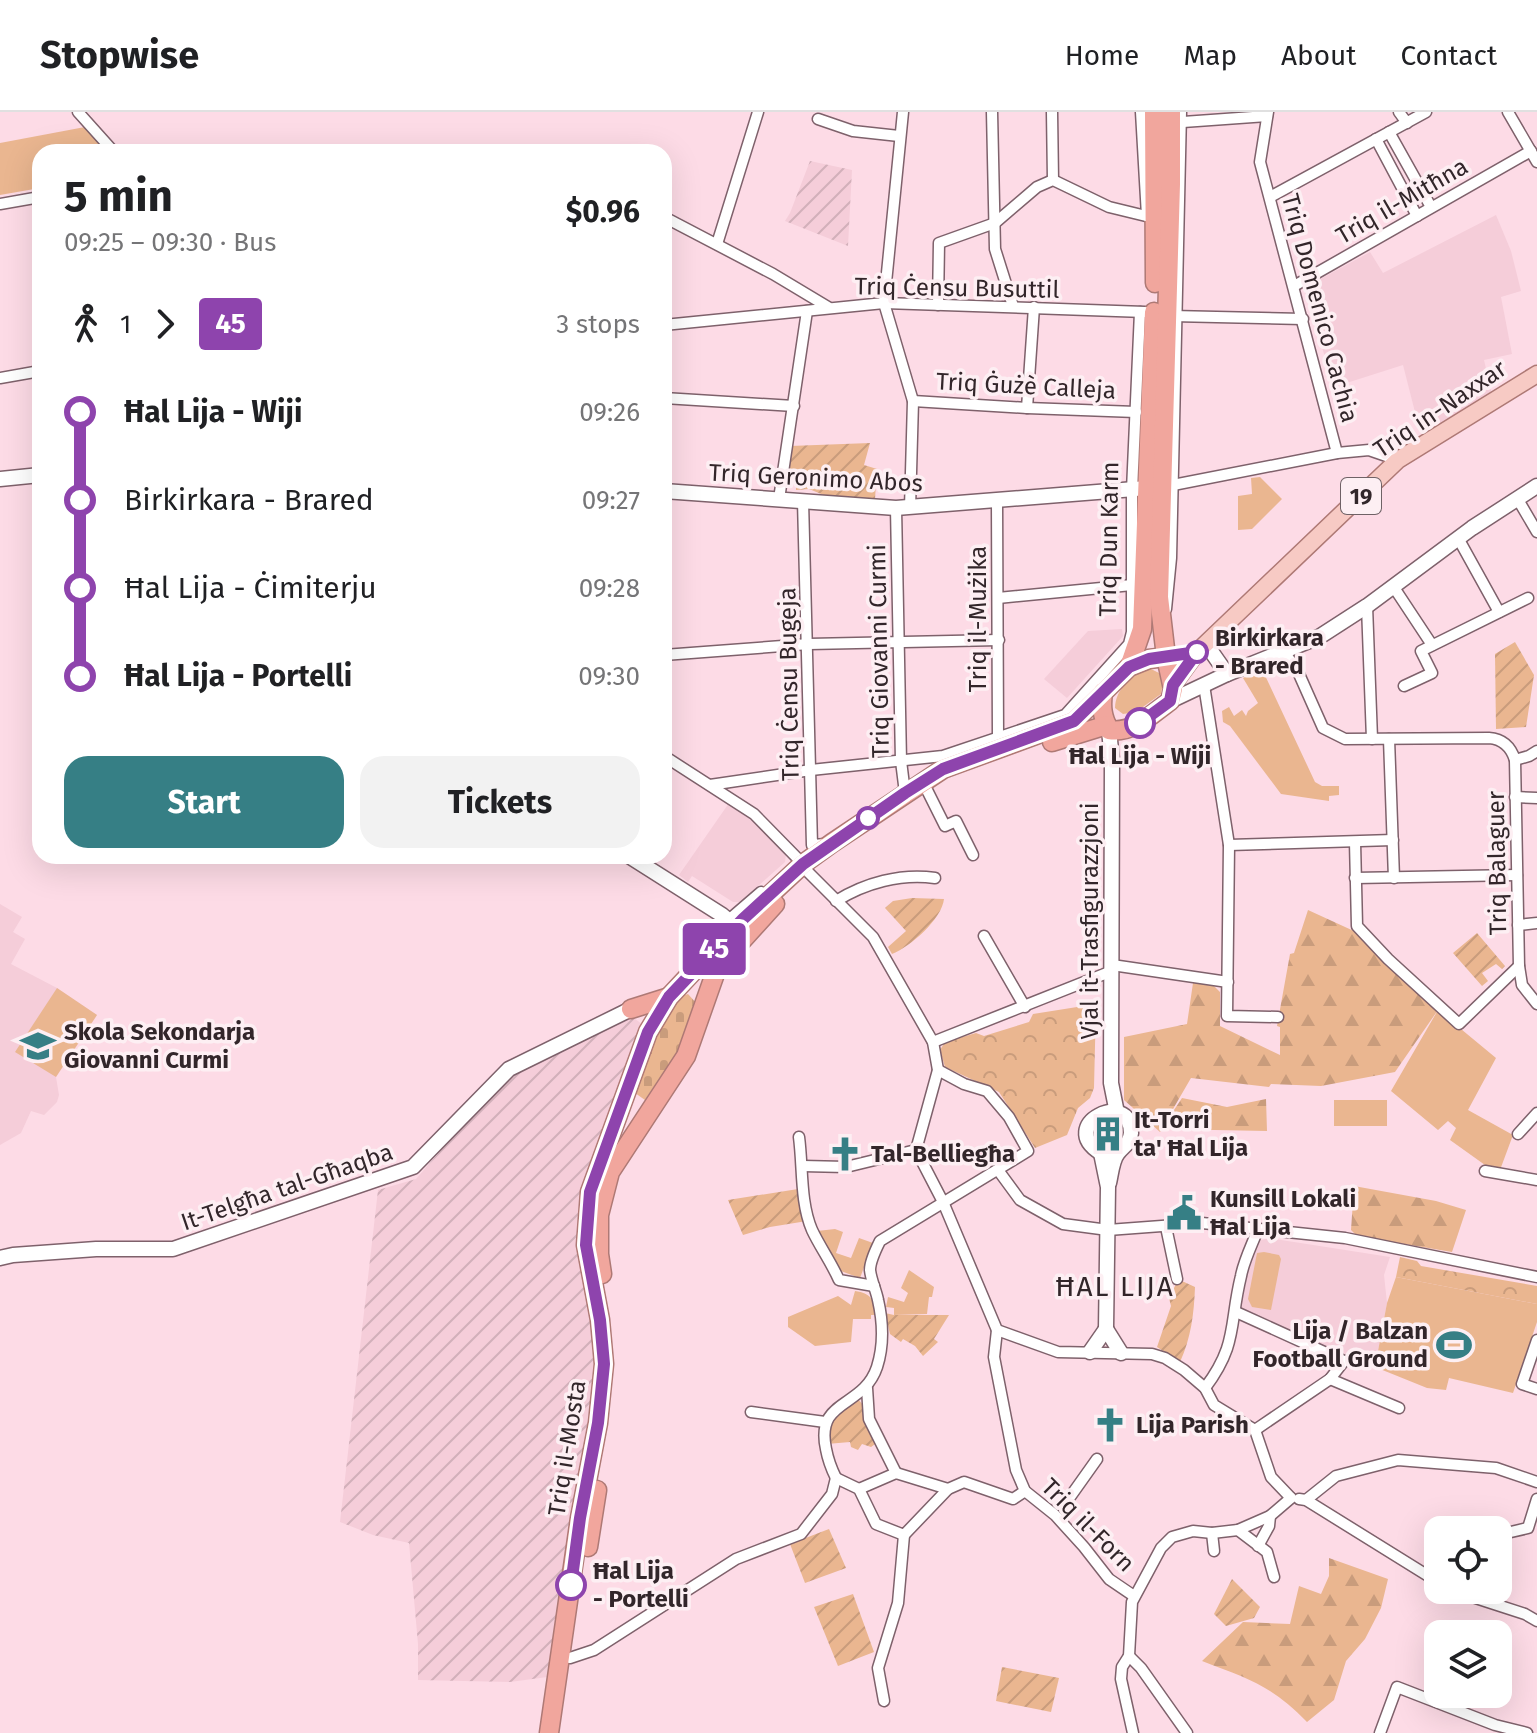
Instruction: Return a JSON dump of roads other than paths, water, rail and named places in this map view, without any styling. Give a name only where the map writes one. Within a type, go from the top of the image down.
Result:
[{"type":"highway","name":"Triq Dun Karm","points":[[1154,112],[1152,224],[1159,314],[1159,597],[1166,657]]},
{"type":"highway","name":"Triq Dun Karm","points":[[1129,667],[1139,645],[1142,625],[1140,489],[1178,115]]},
{"type":"highway","points":[[1052,731],[1070,718],[1132,647],[1142,625]]},
{"type":"highway","points":[[1166,657],[1172,693]]},
{"type":"highway","name":"Triq in-Naxxar","points":[[603,1172],[648,1032],[673,993],[732,921],[832,843],[943,769],[1074,721],[1129,667],[1149,659],[1166,657]]},
{"type":"highway","points":[[1103,692],[1101,710],[1108,728]]},
{"type":"highway","name":"Triq in-Naxxar","points":[[603,1172],[686,1056],[717,968],[803,865],[926,788],[985,764],[1108,728],[1119,731],[1133,727],[1172,693]]},
{"type":"highway","points":[[631,1009],[690,984],[703,991],[704,999]]},
{"type":"highway","points":[[631,1009],[641,1014],[648,1032]]},
{"type":"highway","points":[[624,1100],[633,1112],[651,1108]]},
{"type":"highway","name":"Triq il-Mosta","points":[[559,1733],[615,1365],[599,1254],[603,1172]]},
{"type":"highway","name":"Triq il-Mosta","points":[[549,1733],[580,1518],[598,1423],[604,1364],[600,1320],[586,1245],[590,1192],[603,1172]]},
{"type":"main road","name":"Triq in-Naxxar","points":[[1172,693],[1202,648],[1398,460],[1537,374]]},
{"type":"main road","name":"Triq in-Naxxar","points":[[1166,657],[1202,648]]},
{"type":"street","points":[[78,112],[107,144]]},
{"type":"street","points":[[717,244],[758,112]]},
{"type":"street","points":[[884,303],[903,112]]},
{"type":"street","points":[[992,112],[995,249],[1013,306]]},
{"type":"street","points":[[1052,112],[1053,180]]},
{"type":"street","name":"Triq Dun Karm","points":[[1141,112],[1152,224]]},
{"type":"street","points":[[1399,112],[1407,123]]},
{"type":"street","points":[[1270,197],[1426,112]]},
{"type":"street","points":[[1508,112],[1537,162]]},
{"type":"street","points":[[1178,115],[1268,114]]},
{"type":"street","name":"Triq Domenico Cachia","points":[[1268,114],[1260,162],[1337,453],[1369,450],[1398,460]]},
{"type":"street","points":[[818,119],[853,131],[899,136]]},
{"type":"street","points":[[1389,132],[1431,207]]},
{"type":"street","points":[[1376,139],[1417,216]]},
{"type":"street","name":"Triq il-Mitħna","points":[[1294,286],[1531,151]]},
{"type":"street","points":[[938,305],[939,243],[995,223],[1037,187],[1053,180],[1152,224]]},
{"type":"street","points":[[0,204],[32,198]]},
{"type":"street","points":[[672,221],[828,307]]},
{"type":"street","name":"Triq Ċensu Busuttil","points":[[672,324],[884,303],[1303,319]]},
{"type":"street","name":"Triq Giovanni Curmi","points":[[884,303],[913,401],[903,508],[899,644],[901,761],[905,793]]},
{"type":"street","points":[[1027,408],[1034,307]]},
{"type":"street","points":[[779,499],[807,311]]},
{"type":"street","name":"Triq Dun Karm","points":[[710,785],[811,770],[943,756],[1065,715],[1129,644],[1132,632],[1132,585],[1140,489],[1136,412],[1159,314]]},
{"type":"street","name":"Triq Dun Karm","points":[[1159,314],[1173,485],[1169,595],[1163,624]]},
{"type":"street","points":[[0,378],[32,372]]},
{"type":"street","points":[[672,398],[794,406]]},
{"type":"street","name":"Triq Ġużè Calleja","points":[[913,401],[1136,412]]},
{"type":"street","points":[[1173,485],[1337,453]]},
{"type":"street","points":[[0,479],[32,476]]},
{"type":"street","points":[[1172,693],[1204,685],[1319,637],[1537,486]]},
{"type":"street","name":"Triq Geronimo Abos","points":[[672,492],[903,508],[1140,489]]},
{"type":"street","points":[[1517,498],[1537,532]]},
{"type":"street","name":"Triq Ċensu Bugeja","points":[[803,501],[812,845]]},
{"type":"street","name":"Triq il-Mużika","points":[[997,502],[998,736]]},
{"type":"street","points":[[1458,538],[1499,612]]},
{"type":"street","points":[[998,598],[1132,585]]},
{"type":"street","points":[[1393,586],[1432,645]]},
{"type":"street","points":[[1404,686],[1432,673],[1421,651],[1528,598]]},
{"type":"street","points":[[1367,606],[1372,739]]},
{"type":"street","points":[[672,654],[809,644],[999,640]]},
{"type":"street","points":[[1299,645],[1299,674]]},
{"type":"street","points":[[1202,648],[1227,674]]},
{"type":"street","points":[[1284,651],[1299,674],[1323,728],[1345,739],[1496,738],[1508,746],[1515,760],[1537,751]]},
{"type":"street","points":[[1204,685],[1229,845],[1227,1016],[1278,1017]]},
{"type":"street","points":[[1112,760],[1121,740],[1133,727]]},
{"type":"street","name":"Vjal it-Trasfigurazzjoni","points":[[1108,728],[1112,760],[1109,1113]]},
{"type":"street","points":[[1389,739],[1394,878]]},
{"type":"street","name":"Triq Balaguer","points":[[1515,760],[1519,966]]},
{"type":"street","points":[[672,763],[754,814],[873,937],[933,1042],[938,1070],[916,1150],[943,1202],[997,1330],[1058,1352],[1152,1354],[1165,1358],[1205,1388],[1214,1405],[1255,1430],[1271,1477],[1291,1498],[1306,1500],[1424,1573]]},
{"type":"street","points":[[926,788],[945,826],[956,821],[973,855]]},
{"type":"street","points":[[1515,797],[1537,798]]},
{"type":"street","points":[[1229,845],[1393,840]]},
{"type":"street","points":[[1355,842],[1357,926],[1459,1024],[1519,966]]},
{"type":"street","points":[[812,845],[832,843]]},
{"type":"street","name":"Triq in-Naxxar","points":[[803,865],[812,845]]},
{"type":"street","points":[[642,864],[732,921]]},
{"type":"street","points":[[1355,878],[1517,875]]},
{"type":"street","points":[[836,901],[854,889],[884,881],[935,878]]},
{"type":"street","points":[[1518,925],[1537,923]]},
{"type":"street","points":[[984,936],[1025,1007]]},
{"type":"street","points":[[1519,966],[1522,985],[1537,1004]]},
{"type":"street","points":[[933,1042],[1025,1007],[1112,968],[1228,982]]},
{"type":"street","name":"It-Telgħa tal-Għaqba","points":[[0,1258],[96,1249],[173,1249],[413,1167],[509,1069],[631,1009]]},
{"type":"street","points":[[904,1535],[876,1524],[859,1489],[836,1478],[830,1467],[824,1437],[825,1422],[834,1410],[867,1388],[877,1368],[883,1338],[869,1267],[880,1241],[1028,1151],[1009,1117],[987,1091],[964,1084],[938,1070]]},
{"type":"street","name":"Vjal it-Trasfigurazzjoni","points":[[1106,1329],[1108,1187],[1101,1153],[1092,1147],[1087,1134],[1091,1121],[1109,1113]]},
{"type":"street","name":"Vjal it-Trasfigurazzjoni","points":[[1108,1187],[1117,1153],[1128,1144],[1131,1135],[1128,1123],[1109,1113]]},
{"type":"street","points":[[1518,1134],[1537,1113]]},
{"type":"street","points":[[799,1137],[802,1185],[811,1228],[839,1280],[874,1286]]},
{"type":"street","points":[[803,1166],[846,1167],[916,1150]]},
{"type":"street","points":[[1101,1153],[1117,1153]]},
{"type":"street","points":[[998,1170],[1020,1200],[1063,1224],[1108,1230],[1202,1223],[1345,1238],[1537,1277]]},
{"type":"street","points":[[1485,1171],[1537,1180]]},
{"type":"street","points":[[1166,1227],[1177,1279]]},
{"type":"street","points":[[1205,1388],[1230,1346],[1241,1276],[1258,1229]]},
{"type":"street","points":[[1236,1312],[1344,1361],[1330,1379],[1255,1430]]},
{"type":"street","points":[[1090,1352],[1106,1329],[1121,1353]]},
{"type":"street","name":"Triq il-Forn","points":[[997,1330],[994,1357],[1016,1470],[1025,1491],[1055,1515],[1109,1579],[1134,1596],[1161,1548],[1172,1537],[1193,1530],[1212,1533],[1238,1530],[1270,1516],[1291,1498]]},
{"type":"street","points":[[1537,1340],[1522,1384],[1537,1389]]},
{"type":"street","points":[[1330,1379],[1399,1408]]},
{"type":"street","points":[[867,1388],[869,1419],[896,1473]]},
{"type":"street","points":[[751,1412],[825,1422]]},
{"type":"street","points":[[1070,1497],[1097,1459]]},
{"type":"street","points":[[1306,1500],[1336,1476],[1398,1460],[1496,1468],[1537,1482]]},
{"type":"street","points":[[859,1489],[896,1473],[948,1489]]},
{"type":"street","points":[[570,1658],[594,1650],[736,1559],[801,1534],[832,1494],[836,1478]]},
{"type":"street","points":[[884,1701],[878,1668],[898,1603],[904,1535],[948,1489],[964,1482],[1013,1499],[1025,1491]]},
{"type":"street","points":[[1512,1532],[1528,1528],[1537,1499]]},
{"type":"street","points":[[1258,1546],[1269,1526],[1270,1516]]},
{"type":"street","points":[[1238,1530],[1267,1552],[1274,1577]]},
{"type":"street","points":[[1212,1533],[1214,1551]]},
{"type":"street","points":[[1133,1733],[1121,1679],[1122,1667],[1129,1656],[1128,1633],[1134,1596]]},
{"type":"street","points":[[1495,1604],[1537,1621]]},
{"type":"street","points":[[1129,1656],[1187,1733]]},
{"type":"street","points":[[1380,1733],[1397,1687],[1495,1725],[1527,1733]]},
{"type":"place","name":"Birkirkara - Brared","points":[[1197,652]]},
{"type":"place","name":"Ħal Lija - Wiji","points":[[1140,723]]},
{"type":"place","name":"Skola Sekondarja Giovanni Curmi","points":[[38,1046]]},
{"type":"place","name":"It-Torri ta' Ħal Lija","points":[[1108,1134]]},
{"type":"place","name":"Tal-Belliegħa","points":[[845,1154]]},
{"type":"place","name":"Kunsill Lokali Ħal Lija","points":[[1184,1213]]},
{"type":"place","name":"Lija / Balzan Football Ground","points":[[1454,1345]]},
{"type":"place","name":"Lija Parish","points":[[1110,1425]]},
{"type":"place","name":"Ħal Lija - Portelli","points":[[571,1585]]},
{"type":"district","name":"ĦAL LIJA","points":[[1115,1286]]}]
